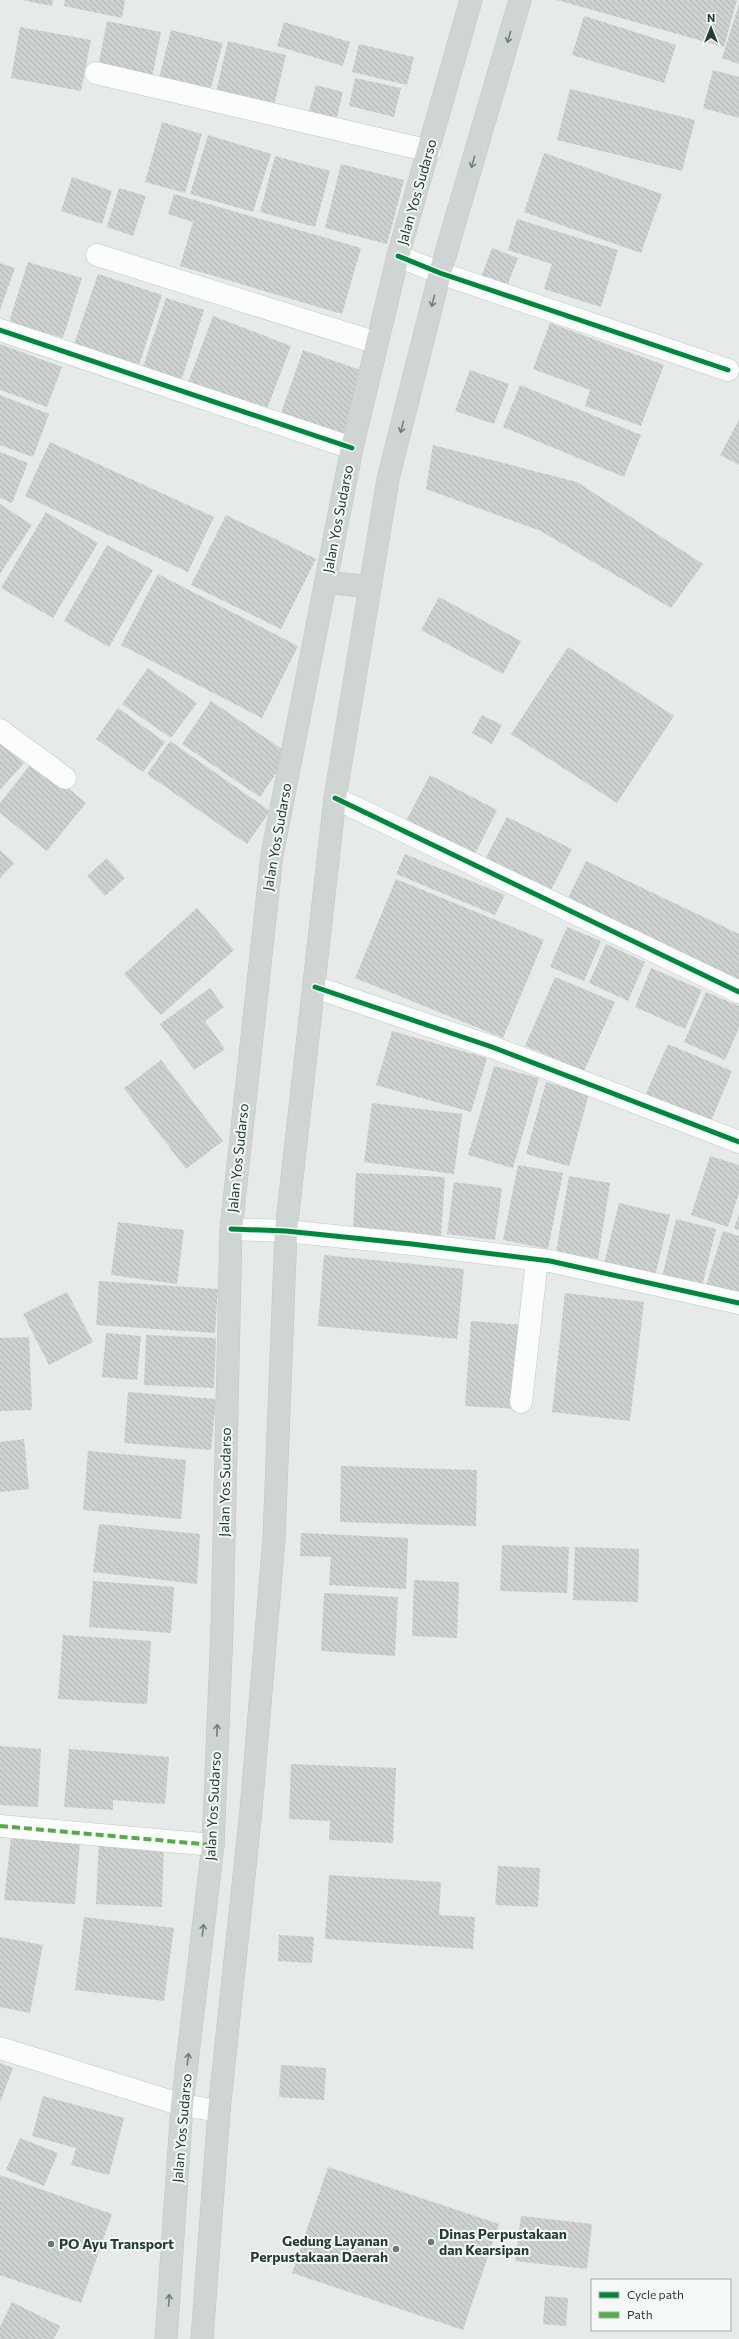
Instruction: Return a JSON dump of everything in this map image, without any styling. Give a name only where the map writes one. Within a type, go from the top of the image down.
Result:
[{"type":"main road","name":"Jalan Yos Sudarso","points":[[166,2339],[182,2105],[213,1845],[222,1630],[231,1229],[272,855],[352,448],[398,256],[430,151],[471,0]]},
{"type":"main road","points":[[202,2339],[219,2111],[251,1810],[274,1538],[286,1231],[315,987],[335,798],[388,479],[440,273],[520,0]]},
{"type":"main road","points":[[326,582],[370,587]]},
{"type":"street","points":[[96,73],[430,151]]},
{"type":"street","points":[[97,255],[377,343]]},
{"type":"street","points":[[398,256],[440,273],[728,370]]},
{"type":"street","points":[[0,330],[352,448]]},
{"type":"street","points":[[0,730],[65,778]]},
{"type":"street","points":[[335,798],[739,992]]},
{"type":"street","points":[[315,987],[492,1047],[739,1142]]},
{"type":"street","points":[[231,1229],[286,1231],[537,1260],[739,1303]]},
{"type":"street","points":[[521,1402],[537,1260]]},
{"type":"street","points":[[0,1826],[213,1845]]},
{"type":"street","points":[[0,2048],[182,2105],[219,2111]]},
{"type":"building","points":[[22,0],[53,0],[52,6]]},
{"type":"building","points":[[65,0],[125,0],[122,18],[64,6]]},
{"type":"building","points":[[557,0],[737,0],[724,47]]},
{"type":"building","points":[[739,4],[739,64],[722,58]]},
{"type":"building","points":[[584,16],[676,45],[664,83],[572,55]]},
{"type":"building","points":[[107,21],[161,32],[152,78],[98,67]]},
{"type":"building","points":[[284,22],[350,42],[343,66],[277,46]]},
{"type":"building","points":[[20,27],[91,40],[81,91],[11,78]]},
{"type":"building","points":[[171,30],[223,43],[209,95],[158,82]]},
{"type":"building","points":[[228,41],[286,55],[273,110],[215,96]]},
{"type":"building","points":[[359,44],[414,57],[407,85],[352,72]]},
{"type":"building","points":[[713,70],[739,77],[739,118],[703,108]]},
{"type":"building","points":[[355,78],[401,88],[394,117],[349,106]]},
{"type":"building","points":[[316,85],[343,92],[335,125],[307,118]]},
{"type":"building","points":[[570,89],[695,120],[682,171],[557,140]]},
{"type":"building","points":[[162,122],[202,134],[185,193],[145,182]]},
{"type":"building","points":[[208,135],[271,154],[253,212],[190,194]]},
{"type":"building","points":[[544,153],[662,194],[641,253],[524,212]]},
{"type":"building","points":[[275,156],[330,171],[315,227],[260,212]]},
{"type":"building","points":[[341,164],[404,180],[387,244],[325,228]]},
{"type":"building","points":[[72,177],[112,191],[102,224],[61,211]]},
{"type":"building","points":[[119,188],[146,196],[133,236],[107,227]]},
{"type":"building","points":[[174,194],[361,248],[342,314],[180,266],[193,222],[168,214]]},
{"type":"building","points":[[517,219],[618,250],[601,307],[544,289],[552,264],[508,250]]},
{"type":"building","points":[[492,248],[518,258],[506,289],[480,280]]},
{"type":"building","points":[[28,262],[82,278],[63,338],[9,322]]},
{"type":"building","points":[[0,263],[15,268],[0,310]]},
{"type":"building","points":[[98,274],[162,295],[138,368],[73,347]]},
{"type":"building","points":[[166,298],[204,310],[181,382],[142,370]]},
{"type":"building","points":[[213,316],[291,346],[265,414],[187,385]]},
{"type":"building","points":[[550,323],[664,365],[641,426],[585,406],[590,390],[533,369]]},
{"type":"building","points":[[0,344],[62,367],[47,407],[0,390]]},
{"type":"building","points":[[303,350],[366,372],[343,438],[280,416]]},
{"type":"building","points":[[470,370],[509,384],[494,424],[455,411]]},
{"type":"building","points":[[520,385],[641,435],[624,477],[503,427]]},
{"type":"building","points":[[0,395],[49,414],[33,457],[0,445]]},
{"type":"building","points":[[739,420],[739,465],[720,455]]},
{"type":"building","points":[[50,442],[214,517],[188,572],[25,496]]},
{"type":"building","points":[[433,445],[577,482],[703,564],[671,608],[541,531],[426,489]]},
{"type":"building","points":[[0,452],[28,463],[12,503],[0,498]]},
{"type":"building","points":[[0,504],[32,525],[0,574]]},
{"type":"building","points":[[46,512],[98,543],[53,618],[1,588]]},
{"type":"building","points":[[226,515],[316,559],[281,629],[191,585]]},
{"type":"building","points":[[107,545],[153,570],[109,647],[64,621]]},
{"type":"building","points":[[158,574],[298,646],[262,718],[121,645]]},
{"type":"building","points":[[439,597],[521,641],[503,674],[421,630]]},
{"type":"building","points":[[568,647],[674,716],[617,803],[511,734]]},
{"type":"building","points":[[148,668],[197,703],[171,738],[122,704]]},
{"type":"building","points":[[211,701],[289,754],[260,797],[182,744]]},
{"type":"building","points":[[118,708],[165,742],[143,772],[96,739]]},
{"type":"building","points":[[482,715],[502,725],[492,744],[472,733]]},
{"type":"building","points":[[170,741],[270,811],[247,844],[147,774]]},
{"type":"building","points":[[0,742],[24,763],[0,790]]},
{"type":"building","points":[[34,760],[86,803],[47,851],[0,813],[0,803]]},
{"type":"building","points":[[430,775],[497,810],[473,858],[405,823]]},
{"type":"building","points":[[507,817],[572,849],[548,896],[483,863]]},
{"type":"building","points":[[0,850],[14,863],[0,878]]},
{"type":"building","points":[[405,854],[505,895],[495,915],[396,874]]},
{"type":"building","points":[[107,858],[125,878],[105,896],[87,876]]},
{"type":"building","points":[[586,861],[739,934],[739,984],[566,902]]},
{"type":"building","points":[[396,879],[544,940],[503,1038],[355,978]]},
{"type":"building","points":[[197,908],[234,950],[161,1015],[124,974]]},
{"type":"building","points":[[567,927],[601,941],[584,981],[550,967]]},
{"type":"building","points":[[606,944],[645,962],[628,1001],[589,983]]},
{"type":"building","points":[[651,968],[702,990],[685,1029],[635,1007]]},
{"type":"building","points":[[555,977],[615,1002],[584,1071],[525,1046]]},
{"type":"building","points":[[210,988],[224,1007],[205,1021],[225,1049],[194,1070],[160,1024]]},
{"type":"building","points":[[706,992],[739,1006],[739,1028],[725,1060],[684,1042]]},
{"type":"building","points":[[392,1031],[487,1058],[471,1112],[376,1085]]},
{"type":"building","points":[[668,1044],[732,1071],[709,1126],[644,1098]]},
{"type":"building","points":[[161,1060],[223,1141],[186,1169],[124,1088]]},
{"type":"building","points":[[494,1066],[539,1078],[513,1168],[468,1155]]},
{"type":"building","points":[[546,1082],[589,1094],[569,1166],[526,1154]]},
{"type":"building","points":[[372,1103],[462,1114],[454,1174],[364,1162]]},
{"type":"building","points":[[710,1156],[739,1165],[739,1193],[728,1227],[691,1215]]},
{"type":"building","points":[[518,1165],[563,1173],[548,1249],[503,1240]]},
{"type":"building","points":[[356,1173],[445,1177],[441,1236],[353,1231]]},
{"type":"building","points":[[569,1176],[610,1183],[598,1259],[556,1252]]},
{"type":"building","points":[[454,1182],[502,1188],[495,1240],[447,1234]]},
{"type":"building","points":[[619,1203],[670,1215],[655,1276],[604,1264]]},
{"type":"building","points":[[739,1214],[739,1230],[734,1228]]},
{"type":"building","points":[[676,1219],[716,1229],[702,1287],[662,1277]]},
{"type":"building","points":[[118,1222],[184,1230],[177,1284],[111,1275]]},
{"type":"building","points":[[723,1231],[739,1236],[739,1299],[705,1289]]},
{"type":"building","points":[[324,1255],[464,1269],[457,1339],[318,1326]]},
{"type":"building","points":[[99,1281],[218,1289],[215,1333],[96,1325]]},
{"type":"building","points":[[67,1292],[93,1342],[49,1365],[23,1314]]},
{"type":"building","points":[[565,1293],[644,1302],[630,1421],[552,1412]]},
{"type":"building","points":[[471,1321],[524,1325],[518,1409],[465,1406]]},
{"type":"building","points":[[106,1333],[141,1336],[137,1380],[102,1377]]},
{"type":"building","points":[[146,1335],[216,1338],[214,1388],[144,1385]]},
{"type":"building","points":[[29,1337],[32,1410],[0,1411],[0,1338]]},
{"type":"building","points":[[128,1392],[216,1399],[211,1450],[124,1443]]},
{"type":"building","points":[[24,1439],[29,1489],[0,1492],[0,1442]]},
{"type":"building","points":[[88,1451],[186,1460],[181,1519],[83,1510]]},
{"type":"building","points":[[341,1466],[477,1470],[476,1526],[340,1522]]},
{"type":"building","points":[[99,1524],[200,1534],[197,1584],[93,1572]]},
{"type":"building","points":[[301,1533],[408,1538],[406,1589],[329,1585],[331,1557],[300,1556]]},
{"type":"building","points":[[502,1545],[569,1547],[567,1593],[500,1591]]},
{"type":"building","points":[[575,1547],[639,1549],[638,1602],[573,1600]]},
{"type":"building","points":[[414,1580],[459,1582],[457,1638],[412,1636]]},
{"type":"building","points":[[93,1581],[174,1587],[171,1633],[89,1627]]},
{"type":"building","points":[[324,1593],[398,1597],[395,1656],[321,1651]]},
{"type":"building","points":[[63,1635],[151,1641],[147,1704],[58,1699]]},
{"type":"building","points":[[0,1746],[41,1749],[38,1807],[0,1805]]},
{"type":"building","points":[[69,1749],[169,1757],[165,1804],[113,1800],[113,1810],[64,1807]]},
{"type":"building","points":[[291,1764],[396,1768],[393,1843],[329,1840],[330,1821],[289,1819]]},
{"type":"building","points":[[11,1837],[80,1842],[75,1904],[4,1900]]},
{"type":"building","points":[[99,1839],[164,1841],[162,1907],[96,1904]]},
{"type":"building","points":[[498,1866],[540,1868],[538,1907],[495,1905]]},
{"type":"building","points":[[329,1875],[441,1882],[439,1915],[475,1917],[473,1949],[325,1939]]},
{"type":"building","points":[[84,1917],[174,1928],[164,2001],[75,1990]]},
{"type":"building","points":[[279,1935],[314,1937],[312,1963],[278,1961]]},
{"type":"building","points":[[0,1937],[43,1945],[30,2013],[0,2007]]},
{"type":"building","points":[[0,2063],[13,2068],[0,2102]]},
{"type":"building","points":[[281,2065],[326,2068],[324,2100],[279,2097]]},
{"type":"building","points":[[43,2096],[124,2118],[109,2175],[71,2165],[76,2148],[32,2136]]},
{"type":"building","points":[[20,2138],[58,2153],[44,2186],[6,2170]]},
{"type":"building","name":"Gedung Layanan Perpustakaan Daerah","points":[[328,2167],[499,2224],[463,2330],[292,2273]]},
{"type":"building","name":"PO Ayu Transport","points":[[0,2175],[112,2214],[81,2303],[0,2275]]},
{"type":"building","points":[[521,2216],[592,2224],[587,2269],[515,2261]]},
{"type":"building","points":[[545,2296],[568,2298],[566,2326],[543,2324]]},
{"type":"building","points":[[12,2302],[60,2326],[54,2339],[0,2339],[0,2327]]},
{"type":"marked path","points":[[0,1826],[213,1845]]},
{"type":"cycle path","points":[[398,256],[440,273],[728,370]]},
{"type":"cycle path","points":[[0,330],[352,448]]},
{"type":"cycle path","points":[[335,798],[739,992]]},
{"type":"cycle path","points":[[315,987],[492,1047],[739,1142]]},
{"type":"cycle path","points":[[231,1229],[286,1231],[412,1244],[550,1261],[739,1303]]},
{"type":"place","name":"Dinas Perpustakaan dan Kearsipan","points":[[431,2242]]},
{"type":"place","name":"PO Ayu Transport","points":[[51,2244]]},
{"type":"place","name":"Gedung Layanan Perpustakaan Daerah","points":[[396,2249]]}]
